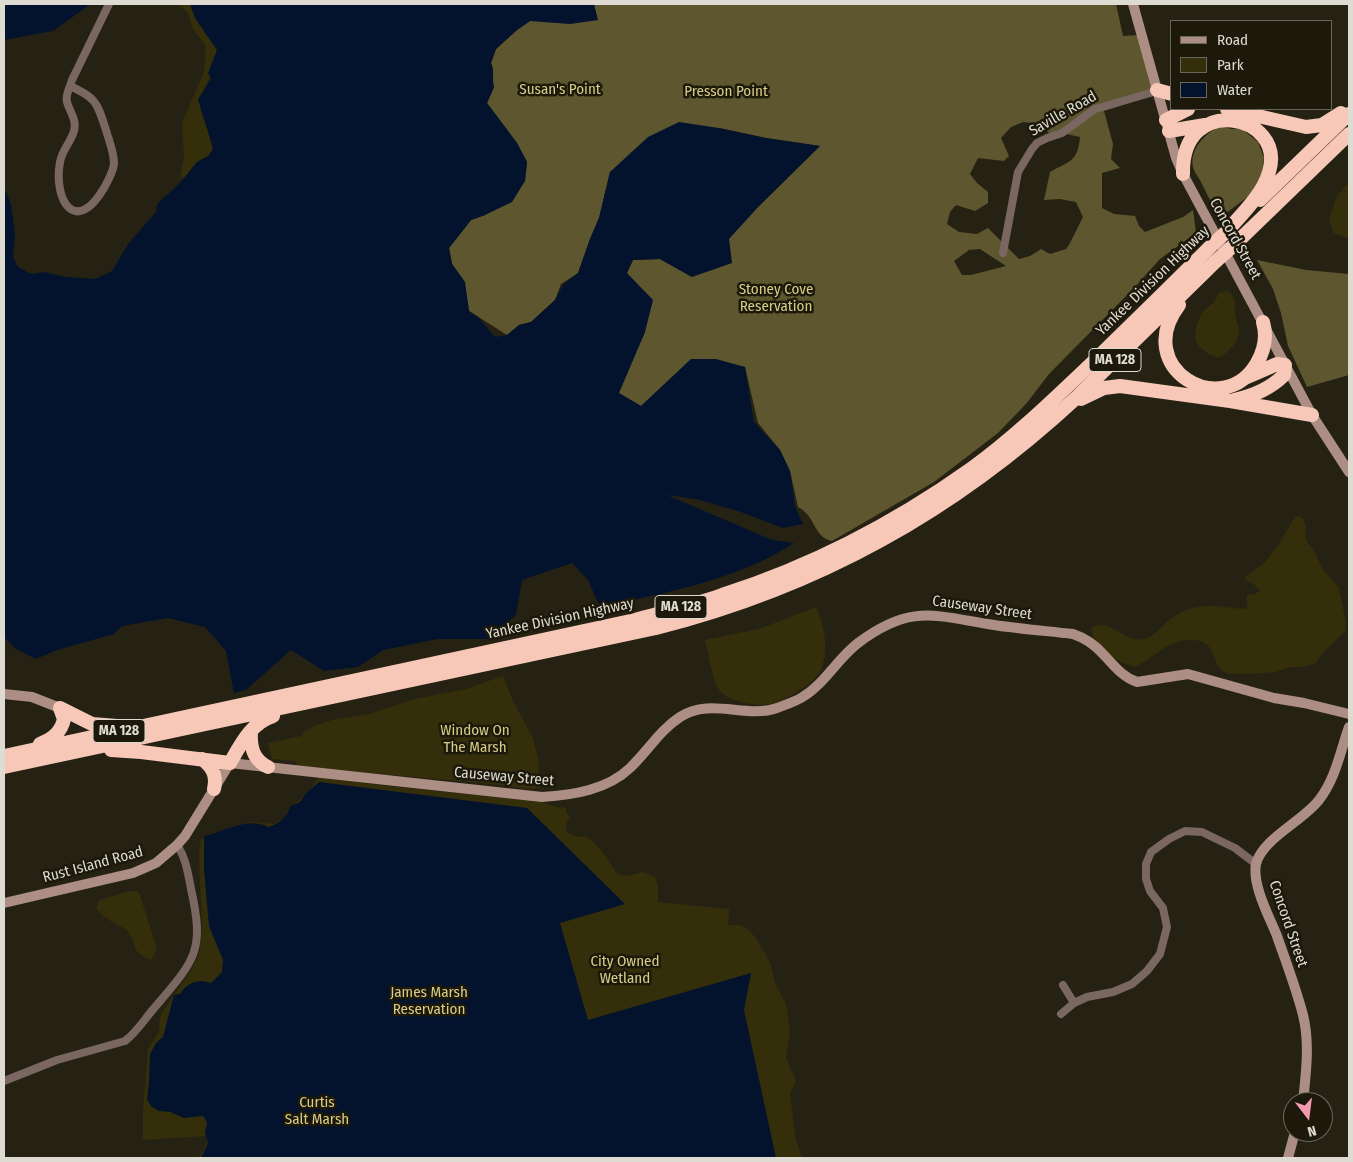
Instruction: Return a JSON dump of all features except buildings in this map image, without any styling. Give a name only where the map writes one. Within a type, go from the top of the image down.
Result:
[{"type":"highway","points":[[1157,90],[1170,93]]},
{"type":"highway","points":[[1231,110],[1290,124],[1312,127],[1322,125],[1334,119],[1349,107]]},
{"type":"highway","points":[[1167,126],[1187,110]]},
{"type":"highway","name":"Yankee Division Highway","points":[[4,755],[234,707],[653,615],[732,592],[828,553],[912,507],[971,468],[998,447],[1052,401],[1349,114]]},
{"type":"highway","points":[[1167,126],[1206,125],[1224,120],[1245,123],[1261,135],[1267,145],[1270,153],[1270,169],[1266,180],[1252,201],[1226,232]]},
{"type":"highway","points":[[1183,174],[1185,151],[1195,133],[1206,125]]},
{"type":"highway","name":"Yankee Division Highway","points":[[10,766],[656,628],[689,620],[755,598],[824,570],[902,529],[949,500],[1010,455],[1076,398],[1349,134]]},
{"type":"highway","points":[[1216,261],[1175,311],[1166,331],[1166,348],[1171,363],[1178,372],[1188,381],[1197,385],[1220,388],[1277,364],[1285,365],[1284,376],[1274,384],[1254,394],[1230,400]]},
{"type":"highway","points":[[1245,378],[1254,368],[1262,352],[1265,332],[1263,322]]},
{"type":"highway","points":[[1010,455],[1081,399],[1112,386],[1127,386],[1230,400],[1312,414]]},
{"type":"highway","points":[[10,766],[116,750],[230,763],[257,723],[265,718],[381,687]]},
{"type":"highway","points":[[60,708],[87,722],[108,726],[234,707]]},
{"type":"highway","points":[[4,755],[43,743],[56,736],[64,719],[60,708]]},
{"type":"highway","points":[[251,731],[250,743],[254,756],[259,762],[268,767]]},
{"type":"highway","points":[[202,759],[214,772],[214,789]]},
{"type":"street","points":[[70,86],[87,94],[98,106],[112,148],[114,164],[109,180],[96,202],[83,210],[74,211],[66,206],[62,199],[60,181],[60,162],[65,147],[73,134],[75,123],[67,102],[67,94],[70,86],[109,4]]},
{"type":"street","name":"Concord Street","points":[[1133,4],[1176,158],[1183,174],[1312,414],[1349,472]]},
{"type":"street","name":"Saville Road","points":[[1003,253],[1018,172],[1037,143],[1062,133],[1095,108],[1157,90]]},
{"type":"street","name":"Causeway Street","points":[[230,763],[542,797],[579,794],[604,784],[630,768],[653,741],[682,716],[695,710],[722,708],[748,712],[761,711],[774,709],[802,698],[815,687],[845,654],[888,623],[909,617],[934,615],[1011,628],[1073,634],[1083,638],[1103,653],[1123,675],[1137,682],[1188,674],[1266,696],[1349,714]]},
{"type":"street","points":[[4,694],[39,699],[60,708]]},
{"type":"street","name":"Concord Street","points":[[1305,1092],[1307,1055],[1304,1018],[1258,885],[1256,864],[1266,846],[1308,813],[1324,793],[1336,770],[1349,727]]},
{"type":"street","name":"Rust Island Road","points":[[4,903],[133,872],[156,863],[178,844],[194,822],[230,763]]},
{"type":"street","points":[[1061,1014],[1074,1003],[1086,997],[1113,992],[1132,984],[1147,971],[1160,954],[1167,927],[1163,908],[1150,891],[1146,879],[1146,864],[1151,852],[1169,839],[1185,831],[1202,832],[1235,848],[1256,864]]},
{"type":"street","points":[[4,1081],[56,1060],[126,1041],[134,1035],[153,1009],[179,980],[188,967],[195,951],[198,927],[186,866],[178,844]]},
{"type":"street","points":[[1063,985],[1074,1003]]},
{"type":"street","points":[[1288,1158],[1292,1142]]},
{"type":"green space","points":[[178,4],[193,4],[217,49],[215,68],[204,88],[201,104],[214,153],[189,182],[180,176],[184,158],[182,123],[204,72],[206,46],[193,29],[188,13]]},
{"type":"green space","points":[[594,4],[1116,4],[1123,36],[1138,35],[1152,88],[1148,97],[1104,111],[1113,144],[1111,159],[1120,168],[1102,173],[1102,208],[1114,214],[1135,216],[1139,226],[1145,232],[1183,217],[1193,210],[1196,233],[1160,259],[1049,374],[1026,404],[998,433],[934,482],[832,541],[826,539],[804,511],[798,507],[790,471],[780,450],[758,423],[745,367],[692,359],[641,406],[618,393],[645,332],[627,272],[633,260],[660,259],[692,277],[758,207],[820,146],[766,138],[719,128],[610,172],[599,218],[578,273],[561,284],[555,300],[531,322],[519,325],[507,335],[469,311],[464,281],[452,264],[449,248],[471,220],[485,215],[525,181],[527,162],[517,143],[487,103],[494,87],[491,63],[496,49],[530,21],[597,20]],"holes":[[[1023,122],[1041,124],[1050,134],[1062,133],[1080,137],[1075,156],[1050,172],[1044,200],[1060,199],[1076,202],[1083,217],[1066,249],[1050,254],[1041,249],[1030,256],[1019,259],[988,228],[977,234],[959,232],[947,224],[950,212],[956,205],[975,211],[988,203],[988,192],[970,174],[978,158],[1004,161],[1009,156],[1001,138],[1011,127]],[[980,249],[1006,266],[971,275],[962,275],[954,261],[969,250]]]},
{"type":"green space","points":[[1219,126],[1242,129],[1258,142],[1264,158],[1261,181],[1249,196],[1225,214],[1211,201],[1192,163],[1195,150],[1203,138]]},
{"type":"green space","points":[[1346,185],[1349,185],[1349,239],[1334,233],[1329,219],[1337,196]]},
{"type":"green space","points":[[1257,260],[1306,270],[1349,274],[1349,375],[1307,387],[1288,346],[1281,313],[1273,289]]},
{"type":"green space","points":[[1227,291],[1234,299],[1239,335],[1232,347],[1218,358],[1204,351],[1196,341],[1195,336],[1202,313],[1214,302],[1219,293]]},
{"type":"green space","points":[[1295,517],[1303,518],[1308,544],[1314,550],[1323,570],[1339,588],[1346,623],[1345,631],[1321,655],[1316,663],[1290,667],[1277,672],[1229,674],[1217,664],[1213,653],[1205,643],[1189,640],[1167,646],[1135,667],[1113,658],[1097,643],[1091,628],[1098,625],[1104,625],[1130,638],[1144,639],[1157,632],[1178,614],[1196,607],[1215,606],[1245,609],[1248,606],[1247,595],[1260,591],[1244,578],[1266,561]]},
{"type":"green space","points":[[816,607],[824,630],[825,654],[821,670],[806,686],[777,702],[759,705],[733,700],[719,690],[705,640],[759,629]]},
{"type":"green space","name":"Window On The Marsh","points":[[503,676],[513,701],[533,738],[538,758],[540,788],[528,789],[483,783],[310,768],[298,765],[295,761],[272,759],[268,743],[301,736],[303,732],[314,726],[332,720],[369,714],[414,699],[466,689]]},
{"type":"green space","points":[[319,777],[542,802],[567,808],[566,812],[570,816],[567,821],[566,832],[577,837],[586,836],[591,840],[603,853],[617,874],[627,876],[643,872],[655,877],[658,887],[658,902],[729,909],[728,926],[735,925],[746,928],[754,936],[764,952],[766,952],[775,983],[786,1004],[790,1029],[786,1058],[796,1081],[790,1093],[795,1136],[802,1158],[198,1158],[204,1150],[208,1136],[143,1140],[143,1110],[148,1049],[159,1032],[160,1017],[164,1009],[192,969],[200,950],[202,929],[199,854],[201,838],[205,839],[206,837],[253,822],[274,824],[292,815],[294,804],[306,795]]},
{"type":"green space","points":[[129,891],[137,891],[140,895],[157,949],[151,960],[137,951],[132,938],[126,930],[108,919],[96,908],[100,900]]},
{"type":"water","points":[[4,4],[91,4],[53,31],[4,40]]},
{"type":"water","points":[[190,4],[594,4],[598,20],[570,24],[530,21],[496,49],[491,63],[494,87],[487,103],[517,143],[527,162],[525,181],[512,202],[471,220],[449,248],[452,264],[465,282],[469,311],[478,317],[495,337],[507,335],[519,325],[531,322],[555,300],[563,285],[578,273],[599,218],[610,172],[648,137],[679,122],[820,146],[758,207],[729,239],[732,263],[692,277],[660,259],[633,260],[627,273],[653,300],[645,332],[619,393],[641,406],[691,359],[716,359],[745,367],[754,422],[780,450],[790,471],[795,506],[803,524],[783,528],[741,512],[696,499],[667,495],[772,540],[794,543],[749,567],[725,576],[700,584],[600,607],[588,580],[572,563],[522,580],[516,615],[489,639],[437,639],[383,650],[358,667],[324,671],[291,650],[246,690],[234,693],[226,651],[205,627],[168,618],[122,626],[114,634],[57,650],[36,659],[16,649],[4,637],[4,191],[11,204],[15,236],[13,257],[18,267],[31,274],[44,272],[66,277],[95,279],[112,271],[128,244],[156,212],[158,203],[179,184],[197,162],[208,156],[213,149],[198,99],[211,79],[208,73],[217,50],[195,18]]},
{"type":"water","points":[[319,782],[527,808],[625,904],[560,923],[588,1020],[751,973],[744,1010],[776,1158],[201,1158],[208,1143],[205,1133],[207,1122],[203,1116],[184,1118],[170,1112],[159,1111],[152,1107],[147,1100],[150,1054],[156,1043],[163,1037],[174,995],[180,994],[194,982],[211,983],[222,972],[223,960],[209,926],[204,869],[204,836],[245,824],[261,824],[268,827],[276,824],[285,817],[291,806],[300,802],[306,793]]},
{"type":"park label","name":"Susan's Point","points":[[560,90]]},
{"type":"park label","name":"Presson Point","points":[[726,92]]},
{"type":"park label","name":"Stoney Cove Reservation","points":[[776,298]]},
{"type":"park label","name":"City Owned Wetland","points":[[625,970]]},
{"type":"park label","name":"James Marsh Reservation","points":[[429,1002]]},
{"type":"park label","name":"Curtis Salt Marsh","points":[[317,1112]]}]
